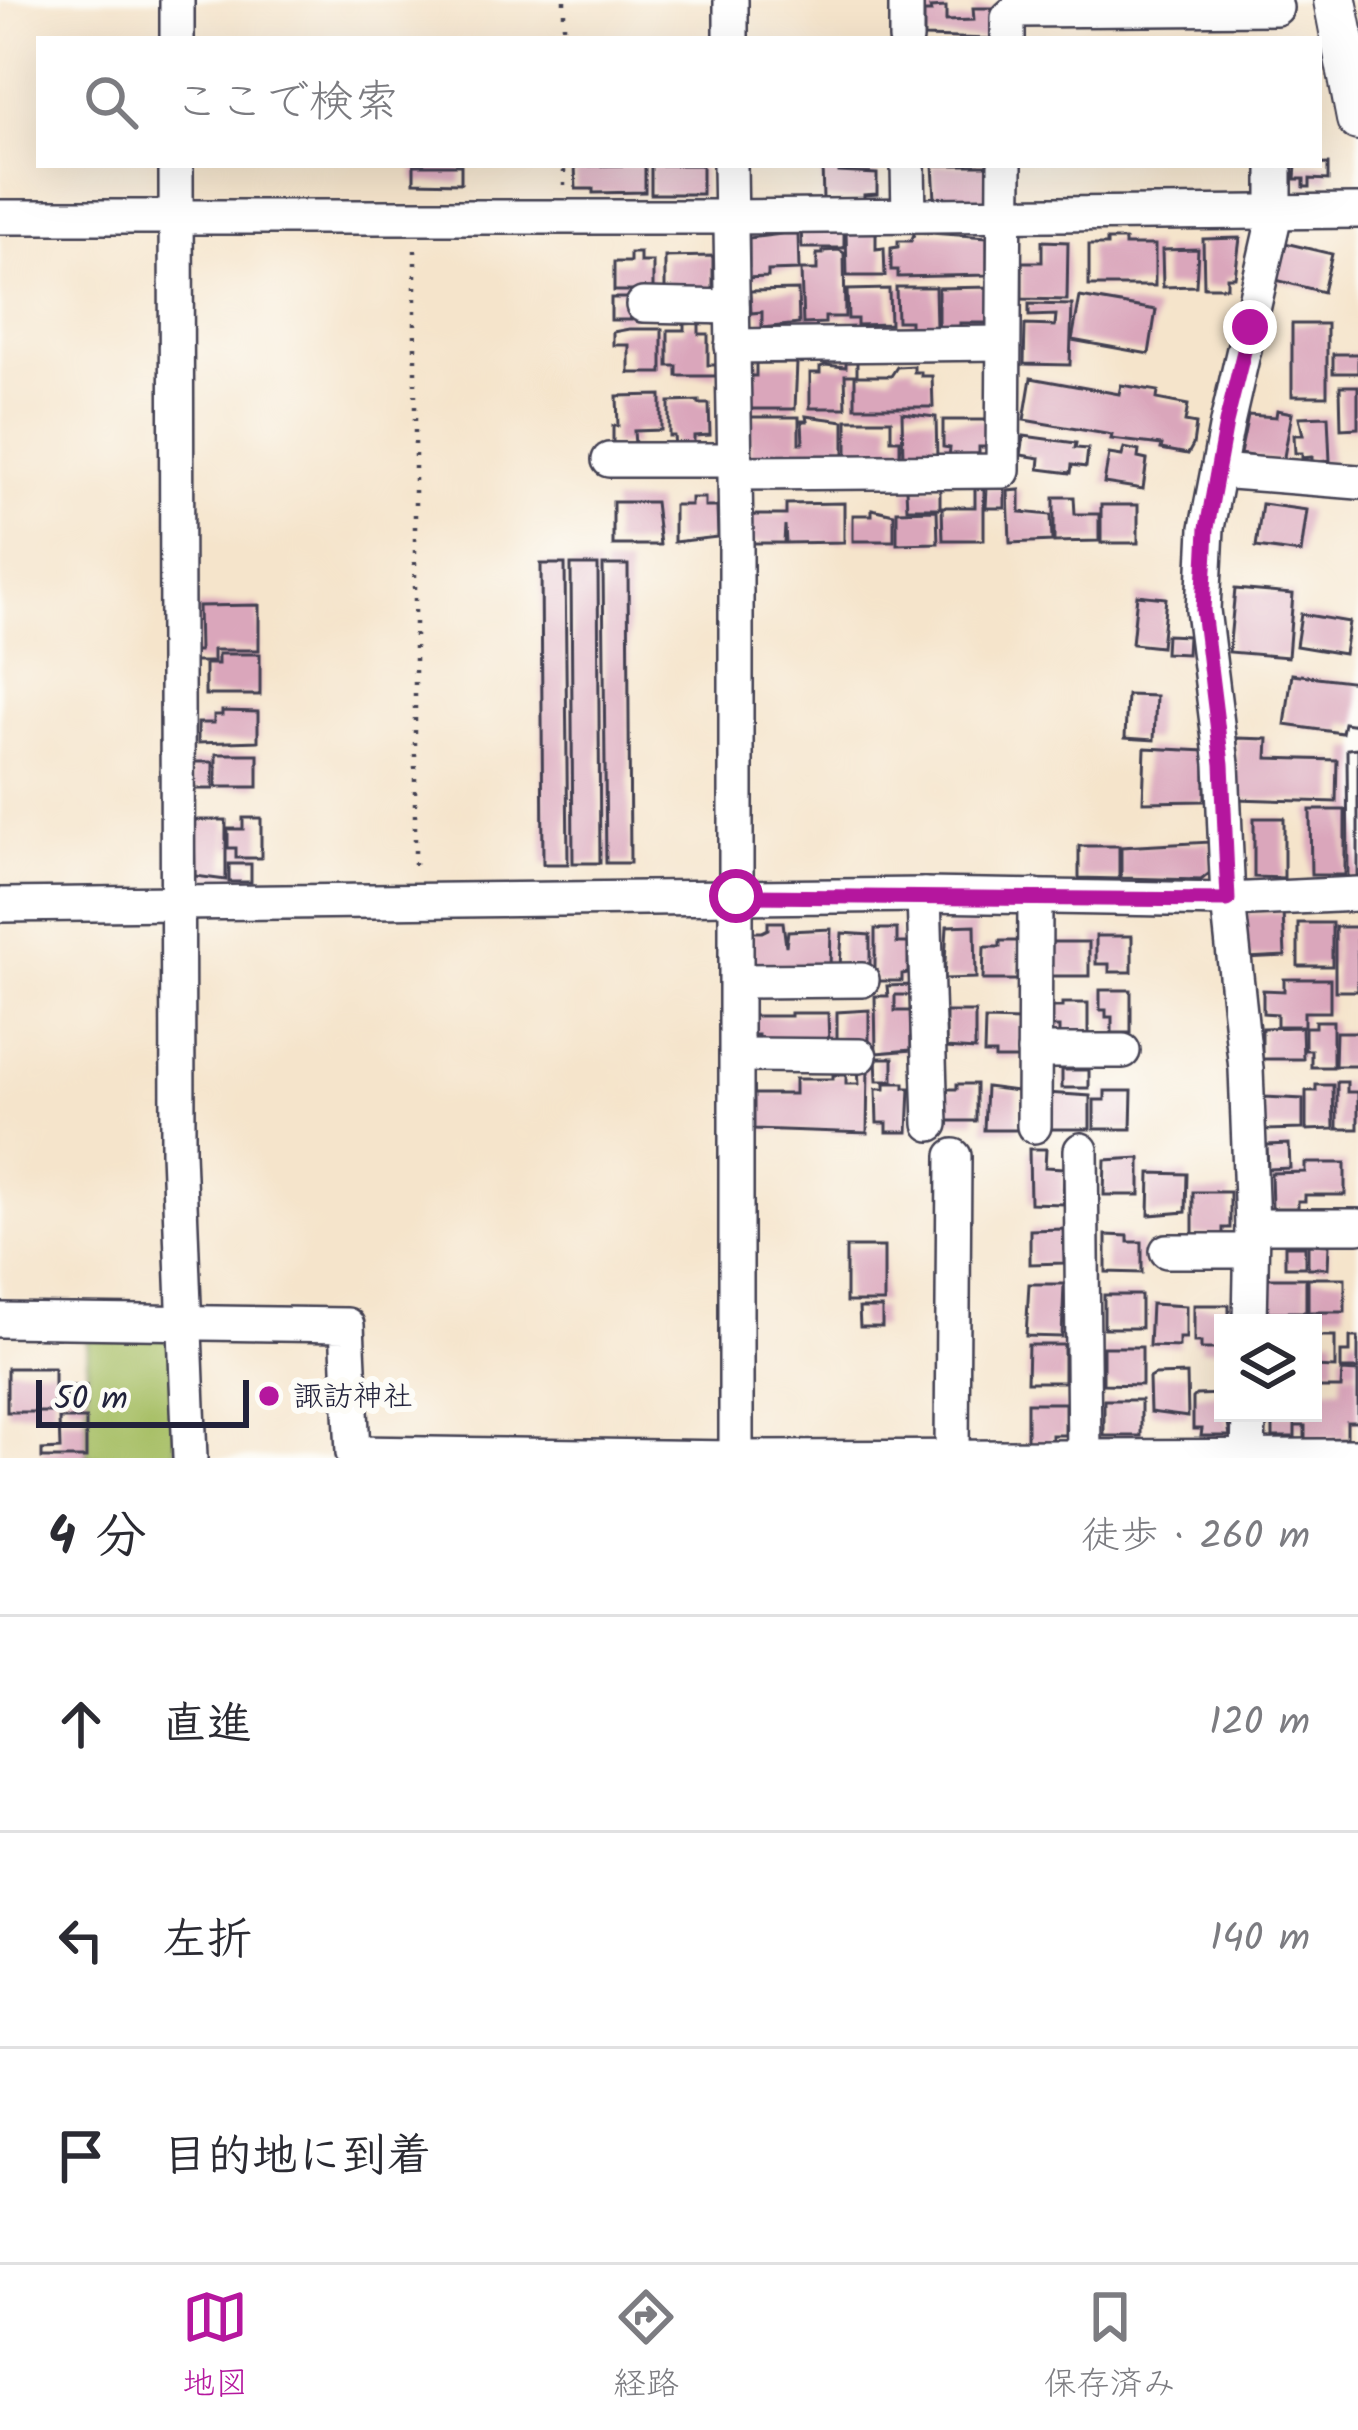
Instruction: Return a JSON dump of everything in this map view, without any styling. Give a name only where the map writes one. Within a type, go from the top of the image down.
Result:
[{"type":"street","points":[[177,0],[177,36]]},
{"type":"street","points":[[731,0],[731,36]]},
{"type":"street","points":[[906,0],[906,36]]},
{"type":"street","points":[[1335,0],[1358,118]]},
{"type":"street","points":[[1008,36],[1008,19],[1017,10],[1276,16]]},
{"type":"street","points":[[176,168],[178,1152],[190,1458]]},
{"type":"street","points":[[730,168],[738,981],[736,1458]]},
{"type":"street","points":[[908,168],[909,215]]},
{"type":"street","points":[[609,460],[1003,471],[1005,168]]},
{"type":"street","points":[[1250,1314],[1246,1070],[1228,900],[1222,764],[1203,610],[1207,528],[1275,214],[1275,168]]},
{"type":"street","points":[[0,217],[1358,211]]},
{"type":"street","points":[[643,305],[731,307]]},
{"type":"street","points":[[732,346],[1004,343]]},
{"type":"street","points":[[1218,471],[1358,482]]},
{"type":"street","points":[[0,905],[924,895],[1228,900],[1358,893]]},
{"type":"street","points":[[924,895],[931,1124]]},
{"type":"street","points":[[1034,1126],[1035,896]]},
{"type":"street","points":[[738,981],[862,980]]},
{"type":"street","points":[[1034,1052],[1123,1052]]},
{"type":"street","points":[[737,1055],[860,1056]]},
{"type":"street","points":[[1081,1150],[1084,1457]]},
{"type":"street","points":[[952,1454],[954,1156]]},
{"type":"street","points":[[1167,1251],[1358,1226]]},
{"type":"street","points":[[0,1320],[347,1325],[353,1453],[736,1458],[1358,1456]]},
{"type":"street","points":[[1248,1458],[1249,1422]]},
{"type":"path","points":[[564,0],[564,36]]},
{"type":"path","points":[[415,214],[415,899]]},
{"type":"green space","points":[[175,1330],[176,1458],[87,1458],[87,1331]]},
{"type":"building","points":[[946,7],[946,21],[974,20],[973,8],[993,8],[993,36],[924,36],[924,12],[931,12],[930,8]]},
{"type":"building","points":[[1328,164],[1328,180],[1310,179],[1310,187],[1304,187],[1304,179],[1295,179],[1296,168],[1322,168]]},
{"type":"building","points":[[414,168],[461,168],[461,183],[414,182]]},
{"type":"building","points":[[575,168],[645,168],[645,192],[576,189]]},
{"type":"building","points":[[651,168],[702,168],[702,194],[651,194]]},
{"type":"building","points":[[822,168],[877,174],[877,194],[864,195],[864,200],[823,199]]},
{"type":"building","points":[[933,168],[992,168],[993,198],[935,199]]},
{"type":"building","points":[[844,227],[844,248],[802,248],[801,228]]},
{"type":"building","points":[[876,228],[876,249],[884,248],[885,276],[847,276],[846,229]]},
{"type":"building","points":[[915,232],[987,237],[987,275],[898,277],[898,270],[891,270],[891,248],[898,247],[898,241],[911,241]]},
{"type":"building","points":[[798,234],[799,270],[744,278],[749,238]]},
{"type":"building","points":[[1240,238],[1235,277],[1227,277],[1227,287],[1204,287],[1203,239]]},
{"type":"building","points":[[1107,240],[1155,245],[1155,286],[1089,286],[1089,245],[1107,245]]},
{"type":"building","points":[[1042,241],[1068,242],[1067,300],[1022,299],[1022,262],[1042,262]]},
{"type":"building","points":[[1285,243],[1332,254],[1323,292],[1276,280]]},
{"type":"building","points":[[1198,249],[1196,286],[1163,287],[1162,250]]},
{"type":"building","points":[[630,253],[640,253],[640,262],[653,262],[653,291],[614,291],[614,262],[630,262]]},
{"type":"building","points":[[844,253],[845,317],[803,324],[801,270],[817,270],[817,254]]},
{"type":"building","points":[[713,256],[713,291],[665,292],[665,257]]},
{"type":"building","points":[[896,287],[935,287],[936,327],[910,328],[910,321],[897,321]]},
{"type":"building","points":[[991,287],[991,323],[938,329],[938,288]]},
{"type":"building","points":[[889,289],[890,324],[857,325],[857,319],[848,319],[847,290]]},
{"type":"building","points":[[798,290],[799,324],[762,328],[762,312],[751,313],[750,291]]},
{"type":"building","points":[[1080,297],[1156,310],[1149,354],[1072,340]]},
{"type":"building","points":[[611,298],[630,298],[631,320],[611,320]]},
{"type":"building","points":[[1029,304],[1072,305],[1070,365],[1024,364],[1025,325],[1055,326],[1056,315],[1029,316]]},
{"type":"building","points":[[699,323],[699,334],[708,334],[708,365],[716,365],[716,376],[677,376],[677,366],[668,366],[668,330],[685,330],[685,324]]},
{"type":"building","points":[[1292,324],[1327,324],[1327,396],[1292,396]]},
{"type":"building","points":[[662,329],[662,373],[629,373],[629,345],[613,345],[613,332]]},
{"type":"building","points":[[1333,354],[1358,354],[1358,373],[1333,373]]},
{"type":"building","points":[[857,358],[857,375],[845,375],[846,408],[810,408],[810,373],[820,373],[825,365],[846,367],[846,359]]},
{"type":"building","points":[[756,363],[797,363],[795,409],[750,409],[750,376],[756,376]]},
{"type":"building","points":[[914,366],[921,376],[932,376],[933,407],[855,407],[855,376],[891,376],[897,367]]},
{"type":"building","points":[[1031,378],[1119,394],[1121,385],[1158,391],[1157,399],[1188,405],[1185,422],[1196,424],[1193,445],[1188,454],[1024,420]]},
{"type":"building","points":[[1340,386],[1358,386],[1358,428],[1341,429]]},
{"type":"building","points":[[661,395],[661,430],[634,431],[635,445],[613,445],[617,396]]},
{"type":"building","points":[[669,402],[709,404],[710,435],[694,436],[694,446],[675,446],[674,436],[669,436]]},
{"type":"building","points":[[1277,410],[1292,413],[1283,462],[1240,454],[1248,415],[1276,417]]},
{"type":"building","points":[[902,413],[936,417],[937,458],[903,458]]},
{"type":"building","points":[[806,416],[844,421],[844,458],[750,457],[750,417],[799,417],[799,443],[803,443]]},
{"type":"building","points":[[1328,416],[1330,461],[1312,462],[1312,457],[1295,453],[1294,435],[1303,435],[1299,417]]},
{"type":"building","points":[[847,420],[891,420],[891,440],[900,440],[900,459],[847,456]]},
{"type":"building","points":[[943,420],[991,420],[991,447],[979,447],[979,458],[949,458],[950,448],[943,447]]},
{"type":"building","points":[[1024,436],[1088,449],[1086,467],[1072,465],[1071,473],[1039,469],[1040,458],[1021,455]]},
{"type":"building","points":[[1124,448],[1139,451],[1138,458],[1147,460],[1143,489],[1104,483],[1109,454],[1122,456]]},
{"type":"building","points":[[975,487],[984,487],[984,540],[943,540],[942,507],[975,507]]},
{"type":"building","points":[[940,488],[940,508],[907,508],[906,489]]},
{"type":"building","points":[[987,488],[1005,488],[1005,508],[986,508]]},
{"type":"building","points":[[1020,490],[1020,512],[1051,515],[1052,541],[1010,543],[1008,491]]},
{"type":"building","points":[[1054,497],[1074,497],[1075,514],[1099,514],[1099,541],[1054,542]]},
{"type":"building","points":[[691,498],[705,498],[705,507],[717,507],[718,537],[674,542],[674,505],[691,505]]},
{"type":"building","points":[[613,502],[655,502],[660,545],[613,545]]},
{"type":"building","points":[[844,503],[844,542],[786,543],[785,525],[784,543],[749,543],[749,515],[786,515],[786,504]]},
{"type":"building","points":[[1262,504],[1307,510],[1301,553],[1256,547]]},
{"type":"building","points":[[1101,505],[1138,505],[1138,543],[1101,543]]},
{"type":"building","points":[[872,509],[894,514],[894,541],[853,541],[853,515],[872,515]]},
{"type":"building","points":[[937,510],[938,543],[897,544],[897,511]]},
{"type":"building","points":[[541,564],[565,564],[568,864],[543,864]]},
{"type":"building","points":[[571,565],[598,565],[600,863],[573,863]]},
{"type":"building","points":[[603,565],[628,565],[630,863],[606,863]]},
{"type":"building","points":[[1235,589],[1293,594],[1288,657],[1229,652]]},
{"type":"building","points":[[1137,595],[1166,598],[1161,647],[1132,644]]},
{"type":"building","points":[[259,605],[259,650],[213,650],[213,662],[193,662],[193,651],[199,651],[198,606]]},
{"type":"building","points":[[1301,614],[1349,622],[1344,654],[1296,646]]},
{"type":"building","points":[[1166,635],[1188,636],[1187,654],[1165,653]]},
{"type":"building","points":[[218,654],[260,654],[260,695],[205,695],[205,664],[218,664]]},
{"type":"building","points":[[1292,674],[1358,682],[1358,725],[1344,723],[1342,733],[1285,725]]},
{"type":"building","points":[[1127,695],[1156,696],[1154,740],[1125,738]]},
{"type":"building","points":[[258,712],[258,741],[198,743],[198,723],[214,723],[214,715]]},
{"type":"building","points":[[1237,738],[1268,739],[1267,758],[1337,760],[1336,802],[1236,799]]},
{"type":"building","points":[[1145,748],[1205,751],[1205,801],[1143,802]]},
{"type":"building","points":[[1358,748],[1358,878],[1348,878],[1347,749]]},
{"type":"building","points":[[216,754],[258,754],[258,787],[216,787]]},
{"type":"building","points":[[191,762],[213,762],[213,789],[191,789]]},
{"type":"building","points":[[1310,810],[1345,810],[1345,875],[1311,875]]},
{"type":"building","points":[[243,818],[261,818],[261,858],[236,858],[236,848],[228,848],[228,829],[243,829]]},
{"type":"building","points":[[1254,818],[1284,818],[1284,878],[1254,877]]},
{"type":"building","points":[[194,820],[226,820],[226,880],[195,876]]},
{"type":"building","points":[[1210,842],[1211,872],[1201,880],[1121,878],[1121,847]]},
{"type":"building","points":[[1079,846],[1119,846],[1119,879],[1079,878]]},
{"type":"building","points":[[229,864],[251,864],[251,882],[229,882]]},
{"type":"building","points":[[1283,912],[1285,956],[1246,958],[1244,914]]},
{"type":"building","points":[[768,922],[783,922],[786,946],[788,931],[831,929],[830,968],[751,968],[751,932],[768,929]]},
{"type":"building","points":[[1298,923],[1332,923],[1332,966],[1298,966]]},
{"type":"building","points":[[975,925],[976,978],[944,979],[947,926]]},
{"type":"building","points":[[1335,927],[1357,927],[1358,991],[1335,991]]},
{"type":"building","points":[[875,929],[897,929],[897,943],[908,943],[908,973],[902,974],[902,981],[875,981]]},
{"type":"building","points":[[842,933],[870,935],[870,969],[840,966]]},
{"type":"building","points":[[1096,936],[1132,936],[1132,972],[1109,972],[1109,964],[1096,964]]},
{"type":"building","points":[[1000,941],[1018,941],[1017,980],[983,980],[984,947],[1000,947]]},
{"type":"building","points":[[1045,942],[1089,942],[1089,976],[1045,976]]},
{"type":"building","points":[[1284,979],[1330,979],[1330,1012],[1304,1012],[1304,1026],[1277,1026],[1277,1014],[1263,1013],[1263,990],[1284,991]]},
{"type":"building","points":[[911,985],[911,995],[895,995],[895,1011],[911,1011],[911,1050],[876,1053],[875,996],[888,996],[887,986]]},
{"type":"building","points":[[1100,990],[1131,990],[1131,1033],[1112,1033],[1112,1017],[1100,1010]]},
{"type":"building","points":[[1062,1003],[1088,1003],[1088,1040],[1059,1040],[1059,1027],[1047,1027],[1047,1007],[1062,1007]]},
{"type":"building","points":[[869,1010],[869,1043],[837,1043],[837,1012]]},
{"type":"building","points":[[946,1012],[975,1012],[975,1050],[946,1048]]},
{"type":"building","points":[[828,1013],[829,1045],[758,1042],[753,1016]]},
{"type":"building","points":[[985,1020],[1020,1021],[1020,1059],[984,1054]]},
{"type":"building","points":[[1315,1021],[1333,1021],[1333,1067],[1311,1067],[1305,1027],[1315,1027]]},
{"type":"building","points":[[1302,1027],[1303,1059],[1262,1059],[1262,1028]]},
{"type":"building","points":[[1336,1032],[1358,1032],[1358,1066],[1335,1066]]},
{"type":"building","points":[[876,1058],[893,1058],[893,1081],[877,1081]]},
{"type":"building","points":[[858,1066],[868,1066],[867,1133],[754,1129],[754,1094],[795,1094],[795,1079],[833,1079],[833,1075],[846,1075],[846,1084],[859,1084]]},
{"type":"building","points":[[1062,1070],[1089,1070],[1089,1088],[1062,1088]]},
{"type":"building","points":[[1337,1082],[1347,1082],[1347,1092],[1358,1092],[1358,1129],[1337,1129]]},
{"type":"building","points":[[885,1083],[904,1083],[904,1088],[910,1088],[908,1132],[887,1132],[887,1123],[877,1123],[876,1089],[885,1089]]},
{"type":"building","points":[[957,1084],[976,1084],[976,1121],[946,1121],[946,1089],[957,1089]]},
{"type":"building","points":[[1316,1085],[1333,1085],[1334,1129],[1306,1130],[1306,1091],[1316,1091]]},
{"type":"building","points":[[986,1087],[1017,1091],[1018,1130],[984,1130]]},
{"type":"building","points":[[1105,1091],[1132,1091],[1131,1129],[1094,1129],[1094,1100],[1105,1100]]},
{"type":"building","points":[[1046,1093],[1090,1096],[1090,1129],[1047,1129]]},
{"type":"building","points":[[1264,1097],[1303,1099],[1303,1129],[1265,1130]]},
{"type":"building","points":[[1289,1144],[1290,1168],[1268,1169],[1267,1145]]},
{"type":"building","points":[[1029,1149],[1046,1149],[1045,1167],[1064,1168],[1063,1204],[1030,1203]]},
{"type":"building","points":[[1140,1158],[1140,1195],[1104,1195],[1105,1160]]},
{"type":"building","points":[[1305,1163],[1345,1163],[1345,1195],[1305,1195],[1298,1208],[1272,1208],[1271,1173],[1305,1172]]},
{"type":"building","points":[[1150,1173],[1187,1174],[1186,1212],[1149,1215]]},
{"type":"building","points":[[1193,1192],[1230,1192],[1230,1228],[1223,1228],[1223,1235],[1193,1235]]},
{"type":"building","points":[[1063,1229],[1064,1263],[1030,1264],[1030,1230]]},
{"type":"building","points":[[1106,1235],[1142,1242],[1142,1273],[1106,1272]]},
{"type":"building","points":[[1308,1244],[1329,1245],[1328,1268],[1308,1268]]},
{"type":"building","points":[[1285,1246],[1305,1246],[1305,1267],[1285,1267]]},
{"type":"building","points":[[846,1247],[884,1247],[884,1302],[846,1302]]},
{"type":"building","points":[[1265,1278],[1306,1278],[1306,1312],[1266,1312]]},
{"type":"building","points":[[1308,1278],[1345,1278],[1345,1312],[1308,1312]]},
{"type":"building","points":[[1029,1284],[1064,1284],[1062,1337],[1026,1336]]},
{"type":"building","points":[[1104,1295],[1141,1295],[1141,1328],[1104,1328]]},
{"type":"building","points":[[1151,1304],[1186,1306],[1186,1338],[1179,1338],[1179,1347],[1149,1346]]},
{"type":"building","points":[[1194,1305],[1229,1305],[1229,1314],[1214,1314],[1214,1349],[1201,1349],[1201,1342],[1194,1342]]},
{"type":"building","points":[[859,1308],[882,1308],[882,1327],[860,1327]]},
{"type":"building","points":[[1322,1336],[1335,1336],[1335,1368],[1322,1367]]},
{"type":"building","points":[[1350,1337],[1358,1337],[1358,1369],[1341,1369],[1341,1352],[1350,1352]]},
{"type":"building","points":[[1028,1345],[1064,1345],[1064,1382],[1027,1382]]},
{"type":"building","points":[[1103,1347],[1142,1347],[1142,1385],[1103,1384]]},
{"type":"building","points":[[7,1368],[54,1368],[54,1412],[7,1412]]},
{"type":"building","points":[[1342,1371],[1358,1372],[1358,1422],[1347,1422],[1347,1438],[1305,1439],[1305,1426],[1295,1426],[1295,1437],[1273,1437],[1273,1422],[1322,1422],[1322,1388],[1341,1388]]},
{"type":"building","points":[[1187,1374],[1188,1417],[1150,1412],[1149,1378]]},
{"type":"building","points":[[67,1386],[86,1386],[86,1406],[67,1406]]},
{"type":"building","points":[[1214,1394],[1214,1422],[1228,1422],[1230,1436],[1201,1436],[1202,1429],[1193,1429],[1196,1395]]},
{"type":"building","points":[[1104,1400],[1141,1400],[1141,1436],[1104,1436]]},
{"type":"building","points":[[1027,1403],[1065,1403],[1065,1435],[1052,1435],[1052,1442],[1027,1442]]},
{"type":"building","points":[[59,1419],[86,1419],[86,1458],[42,1458],[42,1450],[60,1449]]},
{"type":"place","name":"諏訪神社","points":[[269,1396]]},
{"type":"route","points":[[736,896],[1228,900],[1222,764],[1203,610],[1207,528],[1250,327]]}]
